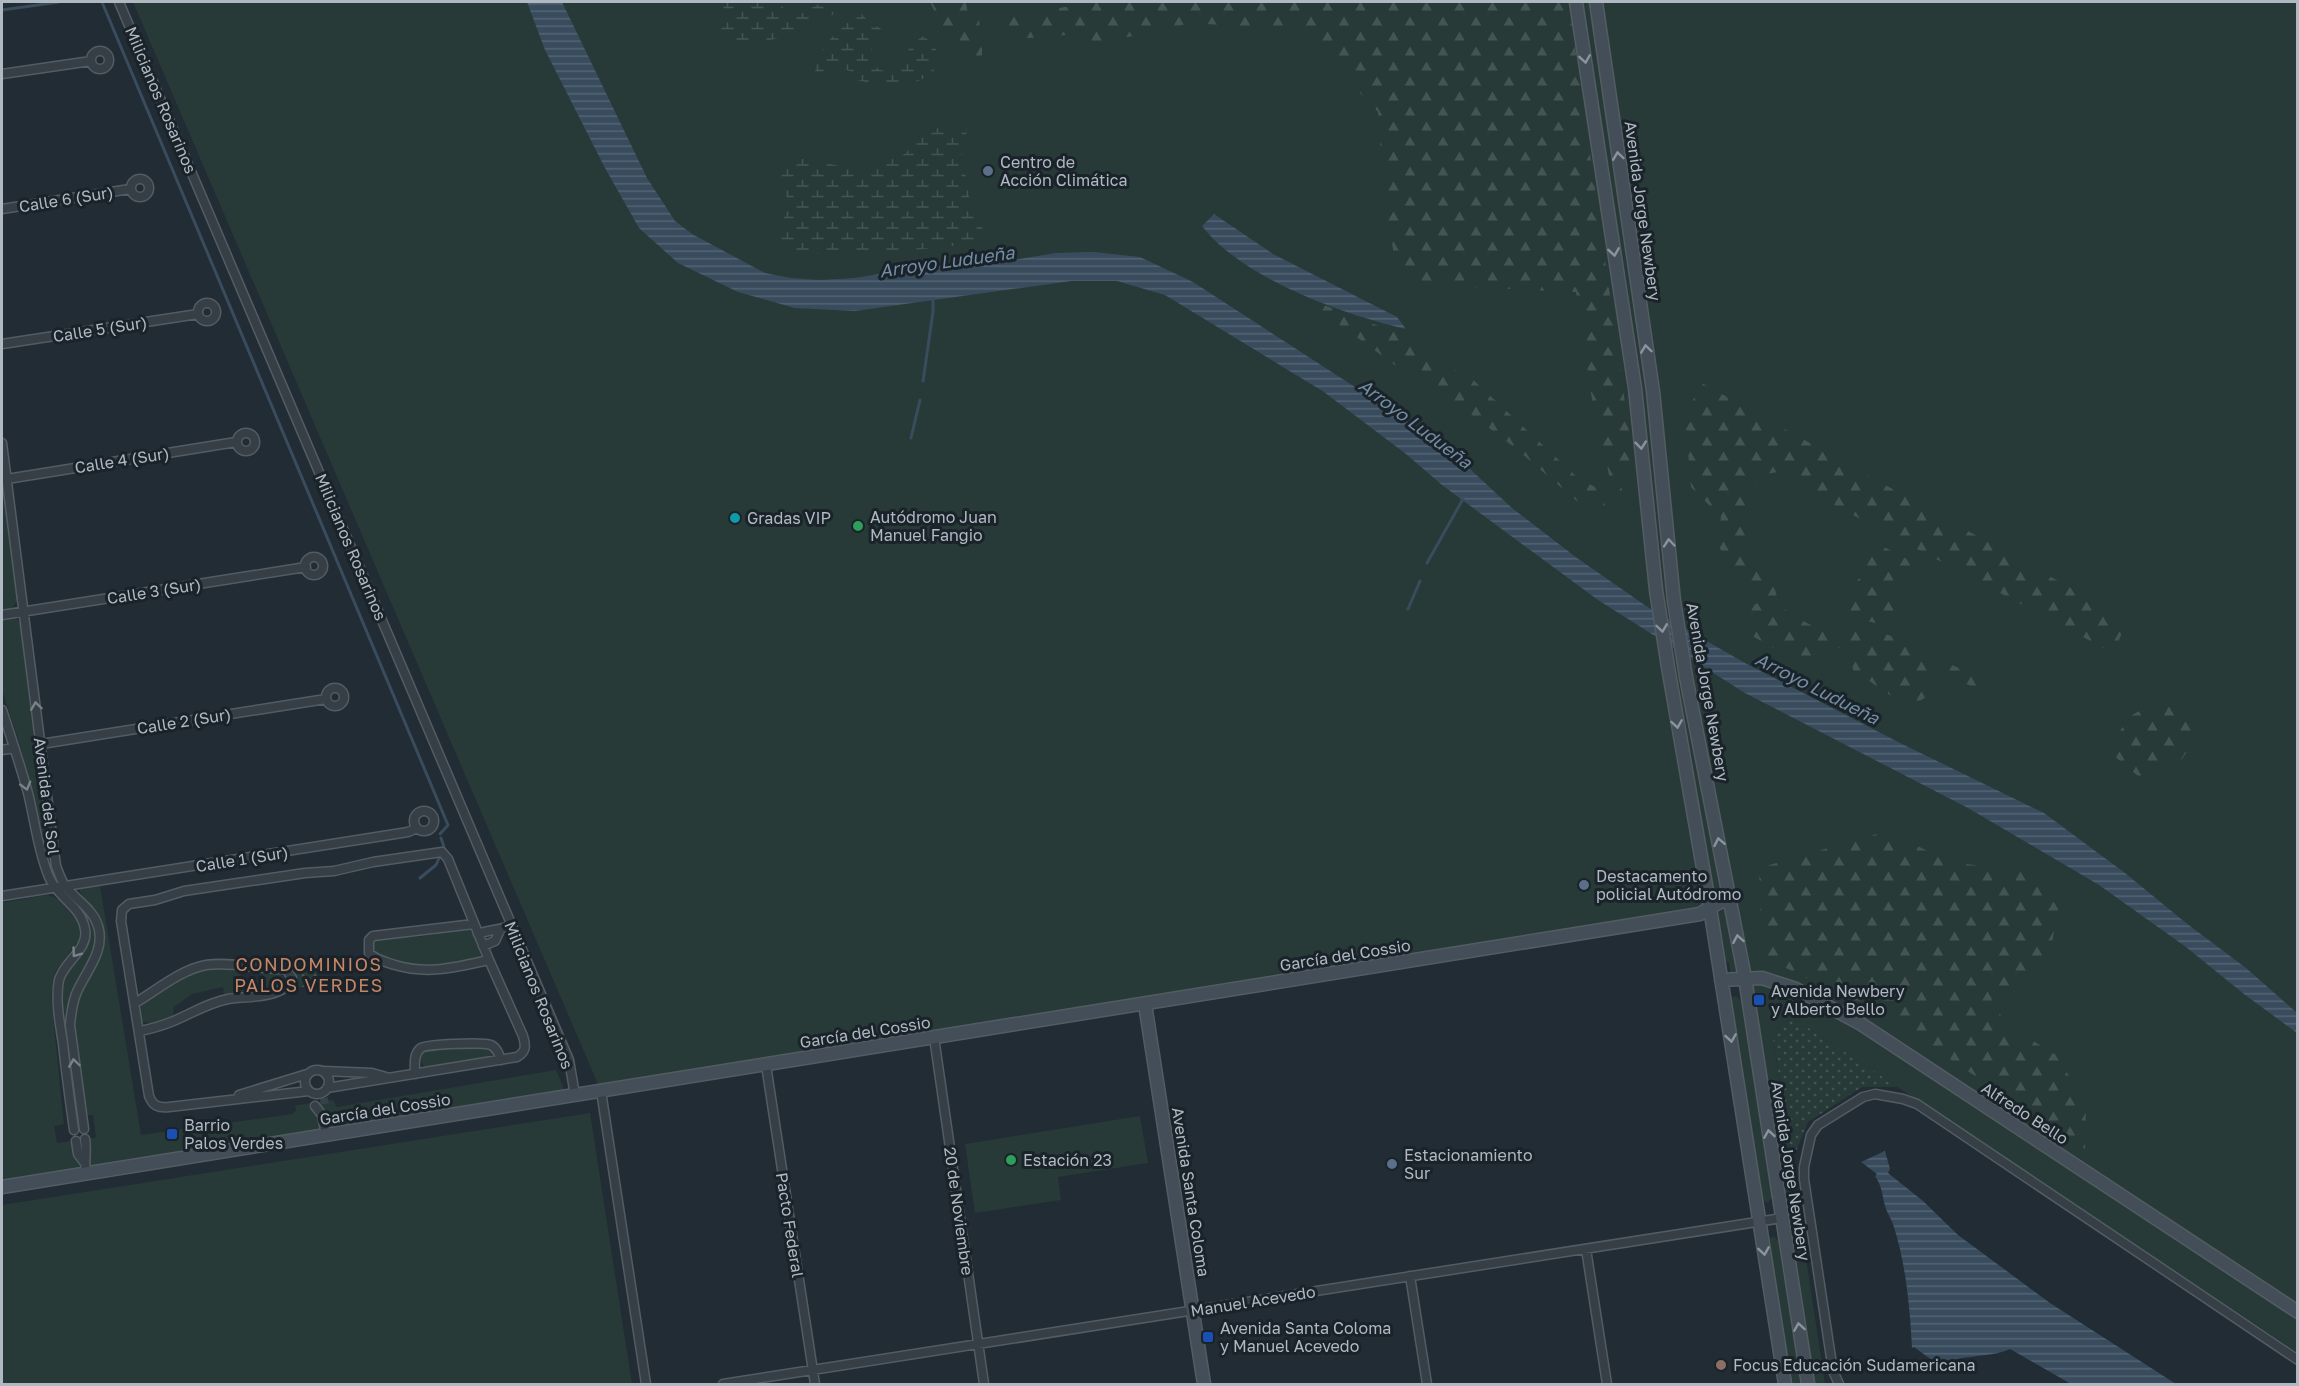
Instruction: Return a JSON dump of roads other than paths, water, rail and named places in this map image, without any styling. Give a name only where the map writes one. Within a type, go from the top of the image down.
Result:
[{"type":"street","name":"Milicianos Rosarinos","points":[[119,2],[569,1060],[575,1095]]},
{"type":"street","name":"Avenida Jorge Newbery","points":[[1576,2],[1635,388],[1656,590],[1710,908],[1785,1384]]},
{"type":"street","name":"Avenida Jorge Newbery","points":[[1596,2],[1653,392],[1674,601],[1686,677],[1745,978],[1808,1384]]},
{"type":"street","points":[[2,74],[91,61]]},
{"type":"street","name":"Calle 6 (Sur)","points":[[2,209],[130,189]]},
{"type":"street","name":"Calle 5 (Sur)","points":[[2,344],[198,314]]},
{"type":"street","name":"Calle 4 (Sur)","points":[[7,479],[236,442]]},
{"type":"street","name":"Avenida del Sol","points":[[2,444],[56,866],[66,887],[87,908],[99,927],[96,956],[77,992],[71,1011],[71,1041],[83,1125],[73,1126],[61,1030],[59,984],[65,966],[80,949],[86,930],[79,914],[54,888],[43,862],[28,793],[2,710]]},
{"type":"street","name":"Calle 3 (Sur)","points":[[2,615],[306,567]]},
{"type":"street","name":"Calle 2 (Sur)","points":[[41,744],[326,699]]},
{"type":"street","points":[[2,750],[14,748]]},
{"type":"street","name":"Calle 1 (Sur)","points":[[2,896],[408,832],[417,828]]},
{"type":"street","points":[[442,852],[448,859],[474,924],[525,1043],[522,1055],[389,1078],[313,1097],[228,1099],[169,1107],[156,1106],[149,1096],[121,921],[122,910],[129,904],[155,900],[184,891],[305,873],[334,871],[373,862],[442,852]]},
{"type":"street","name":"García del Cossio","points":[[2,1187],[85,1168],[326,1135],[1700,914],[1720,902],[1730,900]]},
{"type":"street","points":[[474,924],[373,936],[369,940],[369,953],[388,963],[422,971],[434,971],[489,960]]},
{"type":"street","points":[[478,933],[490,929],[500,930],[512,925]]},
{"type":"street","points":[[483,946],[495,941],[500,930]]},
{"type":"street","points":[[135,1003],[186,971],[207,965],[286,969],[292,978],[290,985],[285,989],[210,1003],[172,1022],[140,1031]]},
{"type":"street","name":"Alfredo Bello","points":[[1721,980],[1762,978],[1796,989],[1861,1024],[2298,1312]]},
{"type":"street","name":"Avenida Santa Coloma","points":[[1145,1004],[1204,1384]]},
{"type":"street","name":"20 de Noviembre","points":[[934,1037],[984,1384]]},
{"type":"street","points":[[415,1074],[416,1054],[421,1048],[429,1045],[477,1043],[491,1045],[498,1051],[501,1060]]},
{"type":"street","name":"Pacto Federal","points":[[765,1065],[815,1384]]},
{"type":"street","points":[[228,1099],[316,1070],[372,1073],[389,1078]]},
{"type":"street","points":[[322,1115],[328,1077],[323,1071]]},
{"type":"street","points":[[307,1074],[305,1085],[322,1115],[326,1135]]},
{"type":"street","points":[[601,1091],[646,1384]]},
{"type":"street","points":[[1839,1384],[1833,1371],[1804,1167],[1811,1136],[1818,1125],[1863,1097],[1875,1094],[1917,1104],[2298,1360]]},
{"type":"street","points":[[85,1139],[88,1152],[85,1168]]},
{"type":"street","points":[[76,1141],[78,1154],[85,1168]]},
{"type":"street","name":"Manuel Acevedo","points":[[723,1384],[1782,1218]]},
{"type":"street","points":[[1586,1249],[1607,1384]]},
{"type":"street","points":[[1410,1276],[1427,1384]]},
{"type":"water","name":"Arroyo Ludueña","points":[[527,2],[562,2],[647,178],[675,221],[692,234],[765,273],[791,278],[819,280],[855,278],[927,266],[977,266],[1056,253],[1094,252],[1140,257],[1193,282],[1409,422],[1471,470],[1512,508],[1577,558],[1649,608],[1745,663],[1900,743],[2044,813],[2246,968],[2297,1013],[2297,1033],[2186,947],[2099,885],[1968,808],[1745,693],[1598,600],[1442,485],[1406,454],[1324,392],[1165,295],[1117,281],[1071,281],[855,311],[795,308],[738,292],[678,263],[639,228],[605,168],[545,50]]},
{"type":"water","points":[[1214,214],[1273,254],[1397,317],[1406,329],[1324,304],[1268,278],[1220,245],[1202,226]]},
{"type":"water","points":[[1885,1151],[1890,1169],[1888,1173],[1923,1201],[1958,1235],[2050,1303],[2176,1384],[2071,1384],[2010,1349],[1957,1359],[1940,1366],[1914,1347],[1912,1348],[1902,1256],[1875,1176],[1877,1174],[1861,1162]]},
{"type":"waterway","points":[[2,10],[59,2]]},
{"type":"waterway","points":[[102,2],[448,825],[440,834]]},
{"type":"waterway","points":[[923,381],[933,299]]},
{"type":"waterway","points":[[911,438],[920,400]]},
{"type":"waterway","points":[[1427,563],[1463,499]]},
{"type":"waterway","points":[[1408,609],[1420,581]]},
{"type":"waterway","points":[[420,878],[436,865],[444,847],[441,838]]},
{"type":"tunnel","points":[[324,1098],[325,1104]]},
{"type":"place","name":"Centro de Acción Climática","points":[[988,171]]},
{"type":"place","name":"Gradas VIP","points":[[735,518]]},
{"type":"place","name":"Autódromo Juan Manuel Fangio","points":[[858,526]]},
{"type":"place","name":"Destacamento policial Autódromo","points":[[1584,885]]},
{"type":"place","name":"Avenida Newbery y Alberto Bello","points":[[1759,1000]]},
{"type":"place","name":"Barrio Palos Verdes","points":[[172,1134]]},
{"type":"place","name":"Estación 23","points":[[1011,1160]]},
{"type":"place","name":"Estacionamiento Sur","points":[[1392,1164]]},
{"type":"place","name":"Avenida Santa Coloma y Manuel Acevedo","points":[[1208,1337]]},
{"type":"place","name":"Focus Educación Sudamericana","points":[[1721,1365]]},
{"type":"district","name":"CONDOMINIOS PALOS VERDES","points":[[309,975]]}]
